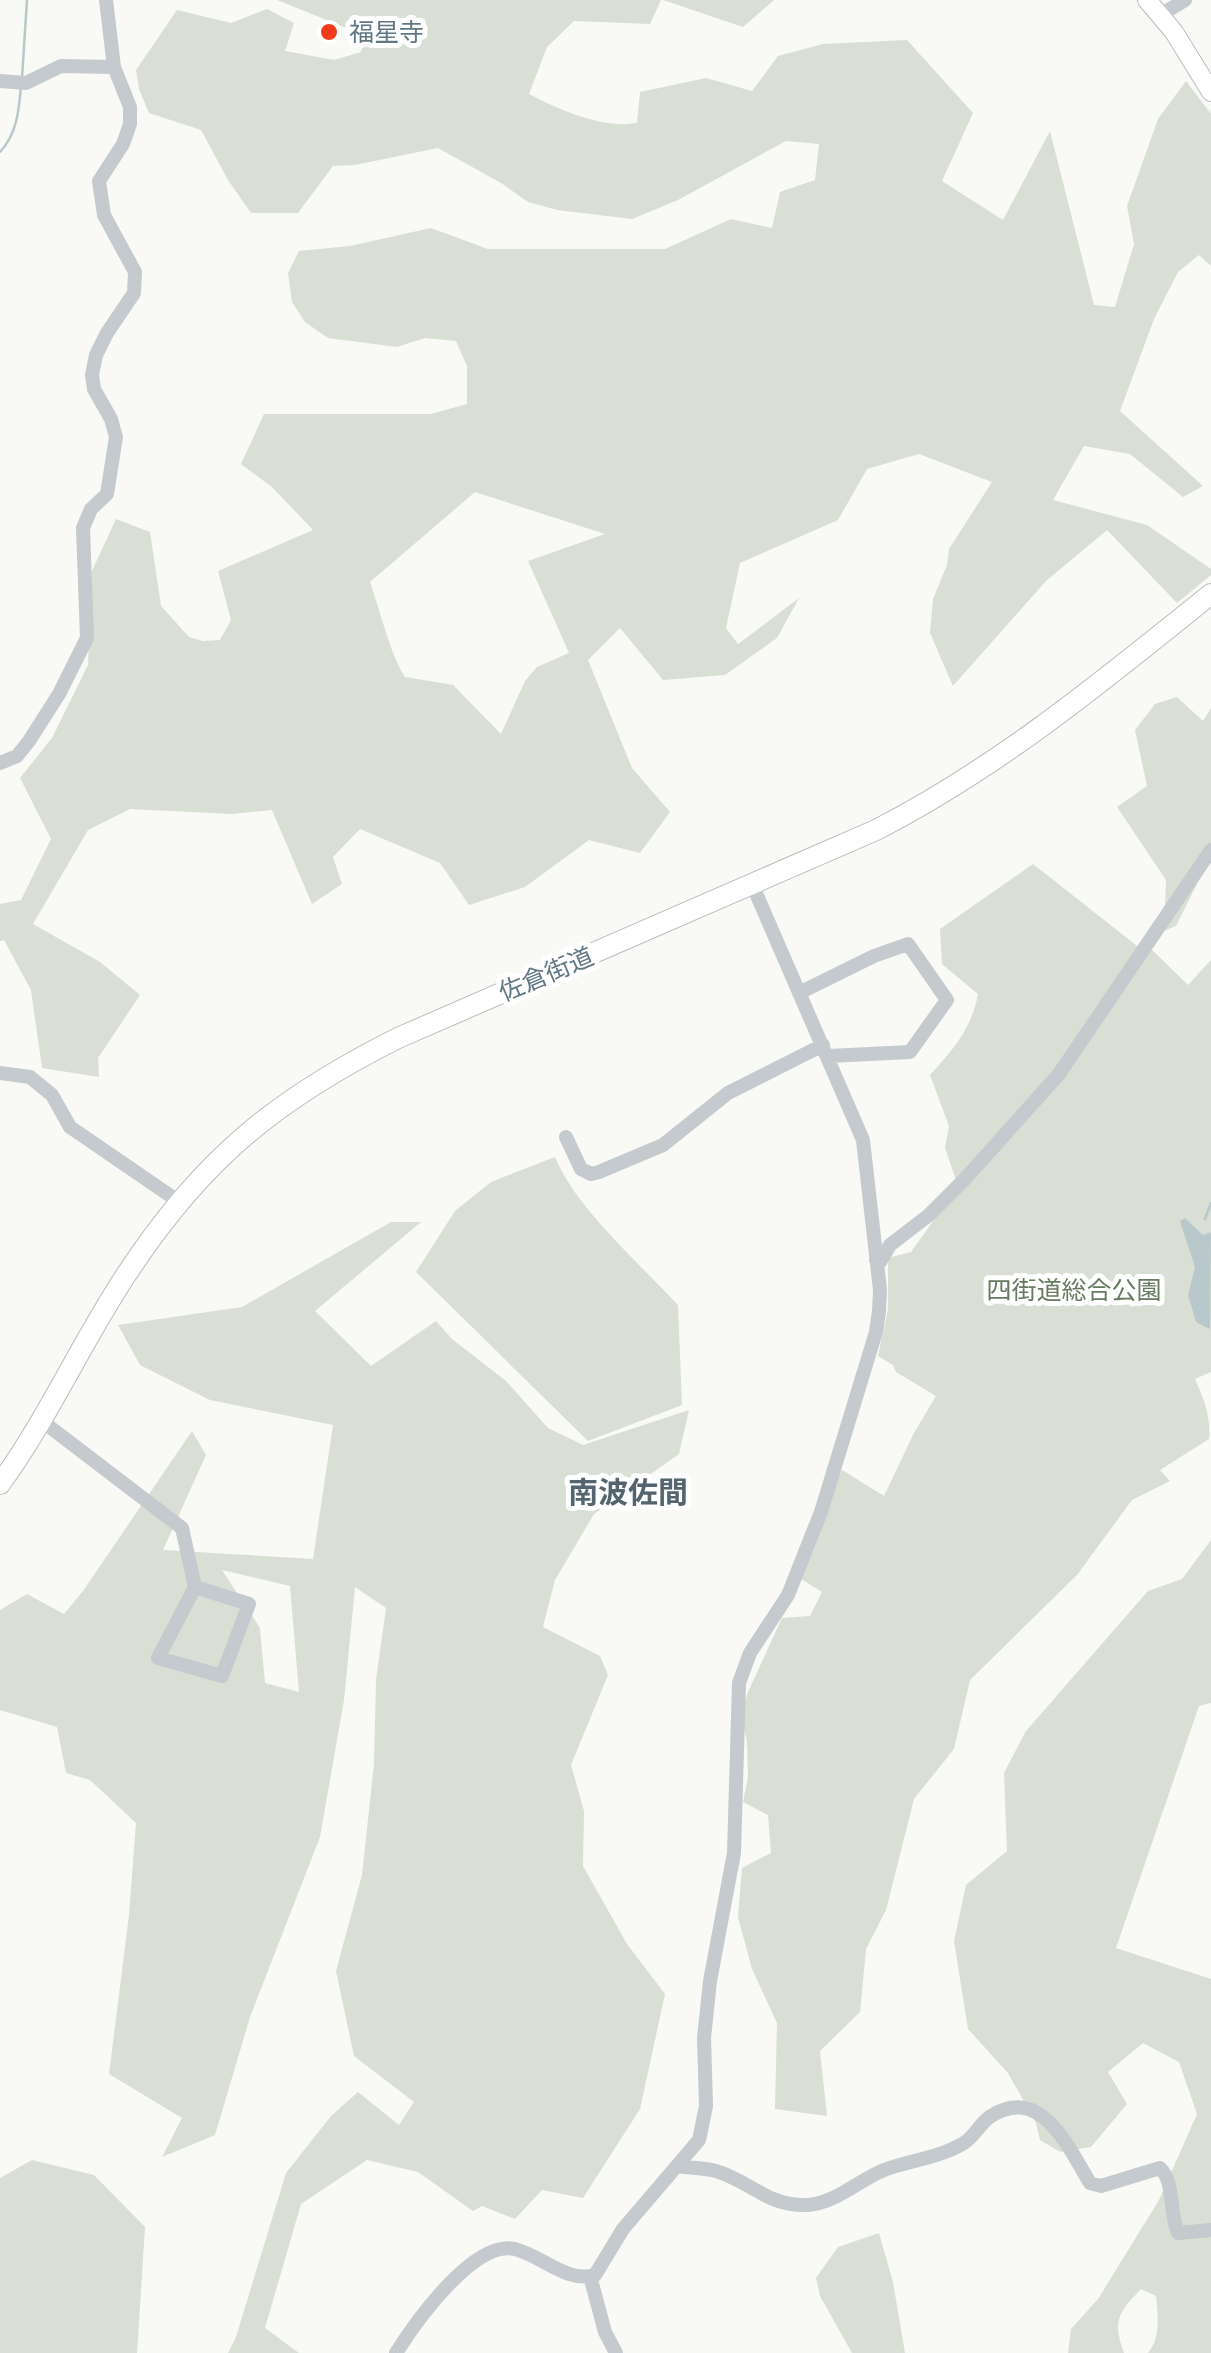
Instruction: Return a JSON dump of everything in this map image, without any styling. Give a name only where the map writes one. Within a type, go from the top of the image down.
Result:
[{"type":"highway","name":"佐倉街道","points":[[0,1484],[42,1420],[124,1277],[178,1201],[247,1132],[348,1063],[876,830],[970,778],[1052,721],[1211,594]]},
{"type":"main road","points":[[1154,7],[1211,92]]},
{"type":"street","points":[[0,763],[17,756],[29,741],[59,694],[87,638],[83,528],[92,509],[108,494],[116,438],[111,419],[94,389],[92,375],[107,333],[134,293],[136,272],[104,216],[99,181],[123,144],[130,124],[130,107],[114,67],[106,0]]},
{"type":"street","points":[[1154,7],[1185,0]]},
{"type":"street","points":[[0,81],[23,84],[61,66],[114,67]]},
{"type":"street","points":[[876,1260],[880,1262],[890,1245],[940,1204],[1059,1074],[1211,850]]},
{"type":"street","points":[[396,2353],[416,2320],[435,2300],[467,2268],[493,2251],[516,2249],[578,2277],[590,2276],[600,2268],[623,2229],[699,2140],[706,2106],[704,2038],[710,1981],[734,1853],[738,1683],[750,1654],[788,1595],[821,1512],[876,1332],[880,1290],[864,1140],[752,884]]},
{"type":"street","points":[[566,1137],[581,1169],[591,1174],[599,1172],[663,1145],[728,1093],[826,1050],[910,1052],[947,1000],[908,944],[799,993]]},
{"type":"street","points":[[0,1073],[30,1077],[52,1095],[70,1127],[178,1201]]},
{"type":"street","points":[[42,1420],[182,1528],[195,1588],[158,1658],[222,1676],[249,1604],[195,1588]]},
{"type":"street","points":[[678,2166],[717,2171],[762,2196],[782,2202],[823,2203],[883,2171],[968,2141],[988,2117],[1009,2108],[1024,2109],[1054,2124],[1090,2183],[1101,2186],[1160,2168],[1169,2180],[1169,2201],[1178,2233],[1211,2230]]},
{"type":"street","points":[[590,2276],[605,2332],[616,2353]]},
{"type":"green space","points":[[277,0],[661,0],[650,24],[574,21],[547,47],[529,94],[582,117],[624,124],[637,123],[640,92],[706,78],[752,91],[778,56],[823,44],[907,40],[973,113],[942,181],[1003,220],[1050,131],[1094,305],[1115,307],[1134,244],[1127,206],[1158,119],[1186,81],[1211,114],[1211,266],[1199,255],[1178,272],[1154,319],[1120,411],[1203,486],[1183,497],[1130,454],[1084,446],[1053,500],[1147,525],[1211,569],[1211,575],[1177,603],[1107,530],[1046,581],[953,686],[930,633],[933,599],[949,549],[992,482],[919,454],[867,469],[838,520],[740,563],[726,628],[738,644],[799,598],[777,638],[725,675],[663,680],[620,628],[588,660],[632,768],[670,812],[640,853],[589,840],[525,887],[469,905],[440,863],[360,829],[333,857],[342,884],[312,904],[272,810],[232,814],[130,809],[88,830],[33,924],[100,962],[140,995],[98,1058],[99,1077],[42,1068],[31,990],[4,940],[0,941],[0,904],[21,900],[51,839],[20,778],[52,738],[88,665],[92,571],[116,519],[150,532],[161,606],[189,637],[220,640],[231,620],[218,571],[313,530],[272,487],[241,464],[264,414],[431,414],[467,404],[467,366],[456,341],[425,338],[397,347],[328,338],[305,322],[292,302],[288,273],[299,251],[350,246],[431,228],[488,249],[665,249],[731,219],[772,228],[780,192],[815,180],[819,144],[786,141],[678,200],[632,219],[557,210],[528,202],[438,148],[333,166],[298,213],[251,213],[201,130],[149,113],[139,89],[136,70],[177,10],[231,23],[267,9],[294,23],[285,51],[334,60],[361,52],[366,36]],"holes":[[[475,492],[605,534],[528,561],[569,653],[537,667],[525,681],[501,734],[453,685],[405,677],[370,582]]]},
{"type":"green space","points":[[663,0],[774,0],[743,27]]},
{"type":"green space","points":[[1177,697],[1203,721],[1211,708],[1211,856],[1176,926],[1164,931],[1166,880],[1117,807],[1147,786],[1135,730],[1155,704]]},
{"type":"green space","name":"四街道総合公園","points":[[1033,864],[1141,949],[1145,943],[1188,985],[1211,960],[1211,1372],[1195,1379],[1206,1408],[1209,1439],[1160,1470],[1170,1481],[1132,1500],[1077,1575],[970,1680],[954,1749],[914,1799],[886,1910],[866,1949],[860,2012],[820,2051],[827,2116],[775,2109],[777,2023],[752,1969],[738,1917],[742,1868],[771,1853],[768,1815],[743,1802],[748,1777],[747,1741],[741,1716],[782,1618],[810,1616],[822,1592],[801,1579],[830,1491],[842,1470],[884,1496],[936,1396],[878,1356],[888,1309],[888,1258],[911,1252],[958,1186],[945,1148],[949,1126],[930,1075],[966,1028],[978,994],[942,964],[940,929]]},
{"type":"green space","points":[[555,1157],[593,1215],[678,1305],[682,1405],[588,1441],[416,1272],[455,1211],[491,1182]]},
{"type":"green space","points":[[391,1222],[421,1222],[315,1311],[371,1366],[436,1321],[452,1339],[506,1381],[548,1428],[583,1445],[689,1410],[679,1454],[594,1514],[555,1580],[543,1627],[600,1656],[608,1675],[571,1765],[584,1811],[583,1866],[627,1944],[665,1994],[640,2109],[583,2198],[542,2190],[515,2219],[482,2206],[473,2211],[418,2172],[367,2160],[301,2204],[265,2328],[299,2353],[228,2353],[286,2173],[331,2116],[358,2092],[399,2125],[414,2102],[354,2056],[336,1971],[362,1875],[374,1764],[376,1680],[386,1608],[355,1587],[344,1700],[320,1837],[250,2017],[215,2135],[162,2157],[182,2118],[109,2074],[136,1823],[90,1780],[66,1773],[57,1727],[0,1710],[0,1610],[27,1594],[64,1614],[192,1431],[206,1455],[163,1550],[313,1559],[333,1425],[210,1400],[140,1365],[118,1325],[242,1307]],"holes":[[[222,1570],[290,1586],[299,1692],[265,1683],[260,1628]]]},
{"type":"green space","points":[[1211,1540],[1211,1703],[1199,1706],[1116,1948],[1211,1979],[1211,2353],[1148,2353],[1157,2333],[1156,2296],[1141,2289],[1119,2318],[1118,2333],[1124,2353],[1068,2353],[1071,2329],[1098,2299],[1159,2200],[1197,2114],[1179,2062],[1143,2043],[1108,2072],[1127,2104],[1091,2147],[1060,2152],[1040,2140],[1036,2123],[1008,2073],[968,2029],[954,1941],[966,1885],[1007,1851],[1004,1773],[1026,1731],[1148,1591],[1182,1579]]},
{"type":"green space","points":[[32,2160],[94,2175],[145,2227],[137,2353],[0,2353],[0,2178]]},
{"type":"green space","points":[[879,2233],[893,2282],[905,2353],[852,2353],[820,2296],[816,2278],[838,2247]]},
{"type":"shaded area","points":[[1185,1218],[1203,1235],[1211,1232],[1210,1329],[1196,1322],[1188,1295],[1195,1267],[1180,1221]]},
{"type":"waterway","points":[[22,78],[27,0]]},
{"type":"waterway","points":[[0,152],[14,130],[21,86]]},
{"type":"waterway","points":[[1205,1219],[1211,1203]]},
{"type":"place","name":"福星寺","points":[[329,32]]},
{"type":"district","name":"南波佐間","points":[[628,1491]]}]
